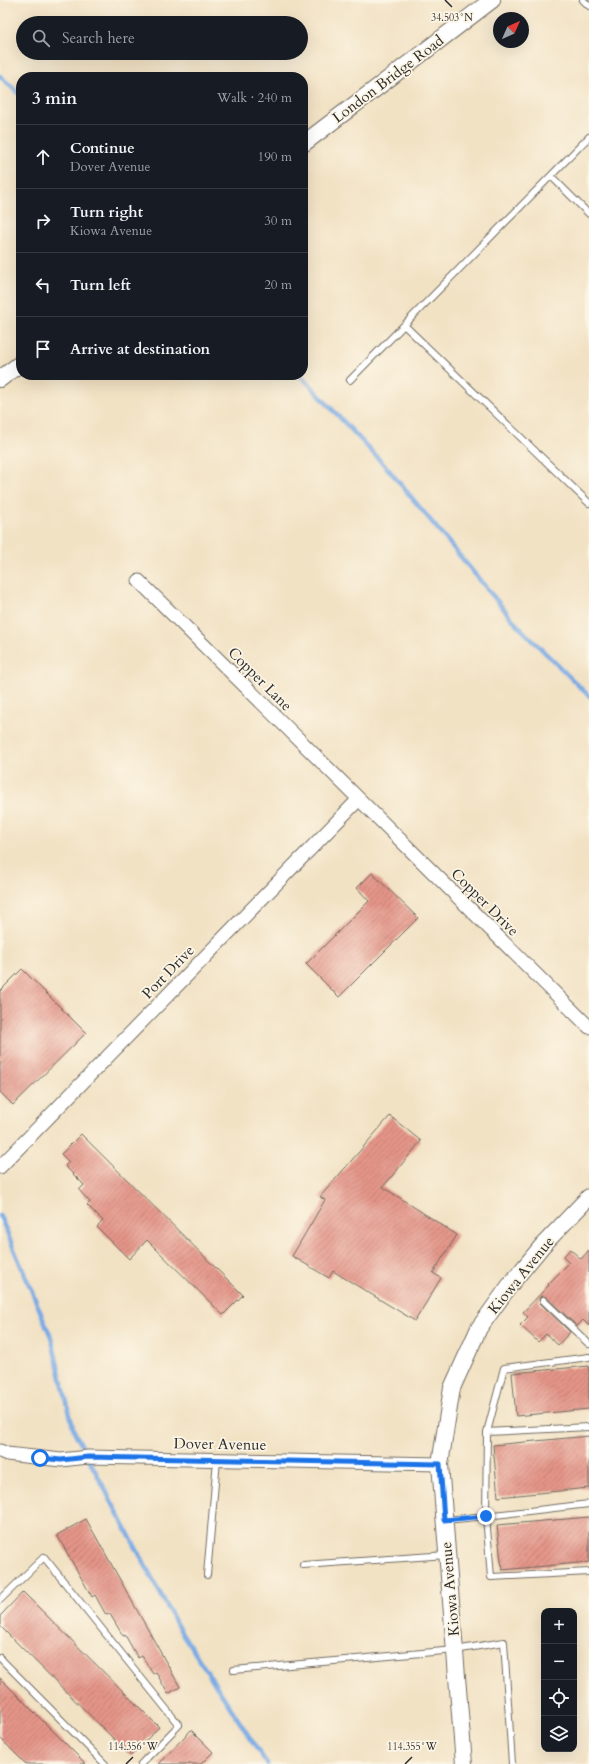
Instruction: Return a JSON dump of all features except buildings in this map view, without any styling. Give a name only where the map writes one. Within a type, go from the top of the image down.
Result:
[{"type":"street","name":"London Bridge Road","points":[[308,140],[492,0]]},
{"type":"street","points":[[0,379],[16,367]]},
{"type":"street","name":"Copper Lane","points":[[139,581],[359,800]]},
{"type":"street","name":"Copper Drive","points":[[359,800],[589,1027]]},
{"type":"street","name":"Port Drive","points":[[0,1167],[359,800]]},
{"type":"street","name":"Kiowa Avenue","points":[[464,1764],[440,1464],[452,1388],[479,1328],[510,1285],[538,1251],[589,1198]]},
{"type":"street","name":"Dover Avenue","points":[[0,1452],[61,1460],[88,1457],[440,1464]]},
{"type":"lane","points":[[583,0],[589,6]]},
{"type":"lane","points":[[350,380],[589,137]]},
{"type":"lane","points":[[551,176],[589,214]]},
{"type":"lane","points":[[404,325],[589,503]]},
{"type":"lane","points":[[543,1300],[589,1344]]},
{"type":"lane","points":[[589,1357],[504,1368],[487,1432],[486,1516],[491,1577],[589,1572]]},
{"type":"lane","points":[[487,1432],[589,1426]]},
{"type":"lane","points":[[207,1575],[217,1460]]},
{"type":"lane","points":[[444,1520],[589,1504]]},
{"type":"lane","points":[[303,1565],[447,1555]]},
{"type":"lane","points":[[0,1600],[44,1557],[179,1725],[141,1764]]},
{"type":"lane","points":[[234,1670],[455,1650],[504,1642],[512,1764]]},
{"type":"lane","points":[[0,1658],[105,1764]]},
{"type":"waterway","points":[[0,76],[16,91]]},
{"type":"waterway","points":[[305,380],[388,469],[517,625],[589,696]]},
{"type":"waterway","points":[[0,1216],[51,1337],[74,1431],[178,1627],[267,1764]]},
{"type":"route","points":[[40,1458],[61,1460],[88,1457],[440,1464],[444,1520],[486,1516]]}]
